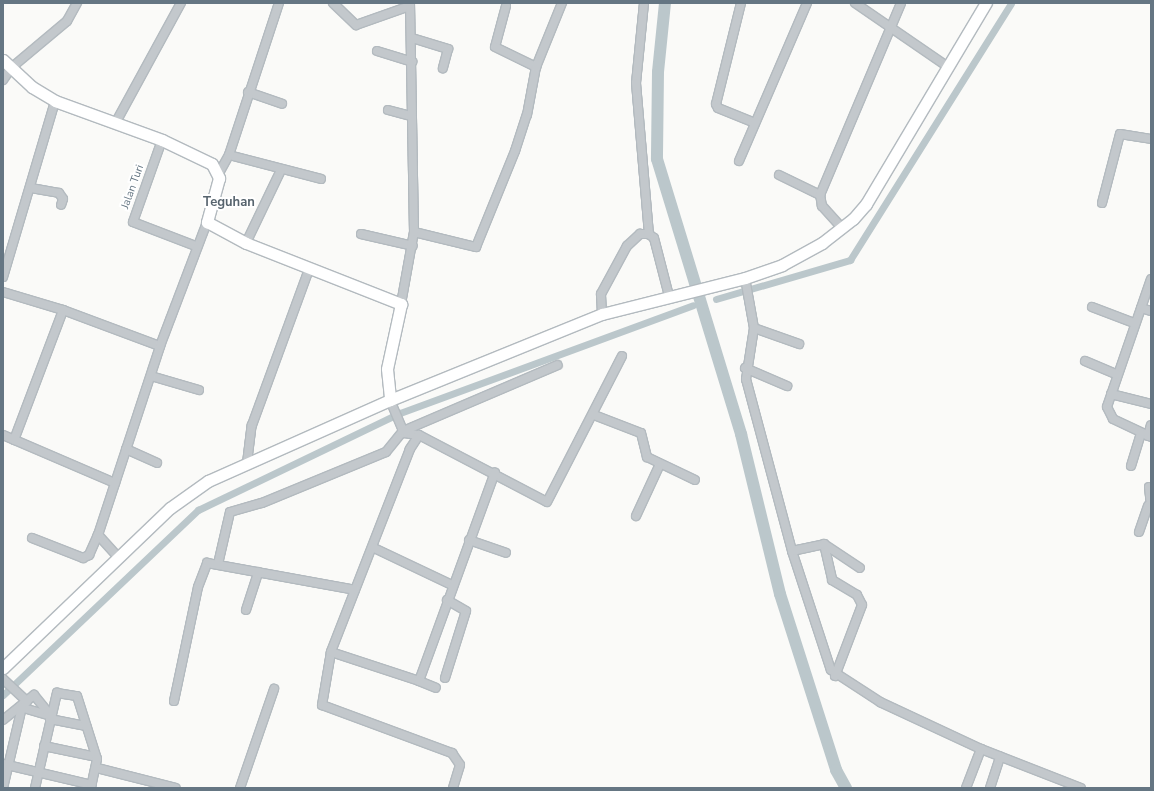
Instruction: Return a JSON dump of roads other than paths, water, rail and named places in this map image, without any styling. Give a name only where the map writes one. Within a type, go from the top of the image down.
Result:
[{"type":"street","points":[[3,80],[12,68],[67,21],[78,3]]},
{"type":"street","points":[[116,122],[181,3]]},
{"type":"street","points":[[32,538],[83,558],[89,555],[98,535],[160,346],[196,246],[207,222],[219,173],[229,155],[248,92],[279,3]]},
{"type":"street","points":[[333,3],[356,25],[410,4],[412,38],[411,116],[414,232],[413,246],[386,377],[391,404],[410,449]]},
{"type":"street","points":[[414,232],[476,247],[527,115],[536,67],[562,3]]},
{"type":"street","points":[[644,3],[636,83],[649,234],[660,254],[669,296]]},
{"type":"street","points":[[741,3],[716,104],[718,108],[755,123]]},
{"type":"street","points":[[739,161],[807,3]]},
{"type":"street","points":[[855,3],[948,67]]},
{"type":"street","points":[[842,228],[822,206],[820,195],[901,3]]},
{"type":"street","points":[[3,668],[118,557],[189,493],[247,463],[391,404],[601,308],[669,296],[708,286],[746,280],[801,256],[853,219],[877,188],[986,3]]},
{"type":"street","points":[[506,6],[495,47],[536,67]]},
{"type":"street","points":[[412,38],[448,49],[443,68]]},
{"type":"street","points":[[377,51],[412,62]]},
{"type":"street","points":[[3,60],[32,87],[55,101],[162,140],[212,164],[219,173]]},
{"type":"street","points":[[248,92],[282,104]]},
{"type":"street","points":[[3,277],[31,188],[55,101]]},
{"type":"street","points":[[388,110],[411,116]]},
{"type":"street","points":[[1102,203],[1120,134],[1151,139]]},
{"type":"street","name":"Jalan Turi","points":[[162,140],[133,222],[196,246]]},
{"type":"street","points":[[229,155],[281,170],[322,179]]},
{"type":"street","points":[[246,243],[281,170]]},
{"type":"street","points":[[779,176],[820,195]]},
{"type":"street","points":[[31,188],[59,193],[63,199],[60,205]]},
{"type":"street","points":[[207,222],[246,243],[401,304]]},
{"type":"street","points":[[362,234],[413,246]]},
{"type":"street","points":[[601,308],[627,246],[640,234],[649,234]]},
{"type":"street","points":[[247,463],[252,425],[309,269]]},
{"type":"street","points":[[1147,435],[1110,418],[1107,407],[1116,374],[1151,279]]},
{"type":"street","points":[[746,280],[754,328],[745,368],[792,551],[822,651],[836,676],[880,702],[981,749],[1081,788]]},
{"type":"street","points":[[3,292],[63,310],[160,346]]},
{"type":"street","points":[[1092,307],[1134,323]]},
{"type":"street","points":[[1141,308],[1151,311]]},
{"type":"street","points":[[14,440],[63,310]]},
{"type":"street","points":[[754,328],[799,344]]},
{"type":"street","points":[[403,431],[419,435],[495,472],[547,502],[594,415],[622,356]]},
{"type":"street","points":[[1085,361],[1116,374]]},
{"type":"street","points":[[218,564],[228,513],[262,503],[386,452],[403,431],[558,365]]},
{"type":"street","points":[[745,368],[787,386]]},
{"type":"street","points":[[151,376],[199,390]]},
{"type":"street","points":[[1111,394],[1151,404]]},
{"type":"street","points":[[594,415],[641,433],[644,453],[660,464],[695,480]]},
{"type":"street","points":[[1131,466],[1151,425]]},
{"type":"street","points":[[3,435],[115,483]]},
{"type":"street","points":[[419,435],[410,449],[374,548],[331,652],[322,705],[452,753],[460,765],[453,788]]},
{"type":"street","points":[[126,449],[158,462]]},
{"type":"street","points":[[636,516],[660,464]]},
{"type":"street","points":[[419,682],[452,585],[495,472]]},
{"type":"street","points":[[1139,532],[1150,507],[1149,487]]},
{"type":"street","points":[[98,535],[118,557]]},
{"type":"street","points":[[469,540],[506,553]]},
{"type":"street","points":[[792,551],[824,544],[860,568]]},
{"type":"street","points":[[824,544],[832,580],[857,595],[862,605],[836,676]]},
{"type":"street","points":[[374,548],[452,585]]},
{"type":"street","points":[[174,701],[203,567],[209,562],[356,590]]},
{"type":"street","points":[[246,610],[258,572]]},
{"type":"street","points":[[445,678],[466,611],[447,600]]},
{"type":"street","points":[[331,652],[436,688]]},
{"type":"street","points":[[3,679],[23,703],[50,718],[86,726]]},
{"type":"street","points":[[240,788],[274,689]]},
{"type":"street","points":[[6,765],[38,772],[92,786],[97,768],[96,757],[77,696],[57,693],[50,718],[38,772],[35,788]]},
{"type":"street","points":[[3,720],[34,695],[50,718]]},
{"type":"street","points":[[3,788],[6,765],[23,703]]},
{"type":"street","points":[[44,746],[96,757]]},
{"type":"street","points":[[966,788],[981,749]]},
{"type":"street","points":[[990,788],[1000,756]]},
{"type":"street","points":[[97,768],[157,786],[176,788]]},
{"type":"waterway","points":[[665,3],[658,72],[657,159],[741,434],[780,594],[836,770],[846,788]]},
{"type":"waterway","points":[[716,299],[850,260],[1011,3]]},
{"type":"waterway","points":[[3,695],[198,510],[400,413],[693,305]]},
{"type":"district","name":"Teguhan","points":[[229,202]]}]
